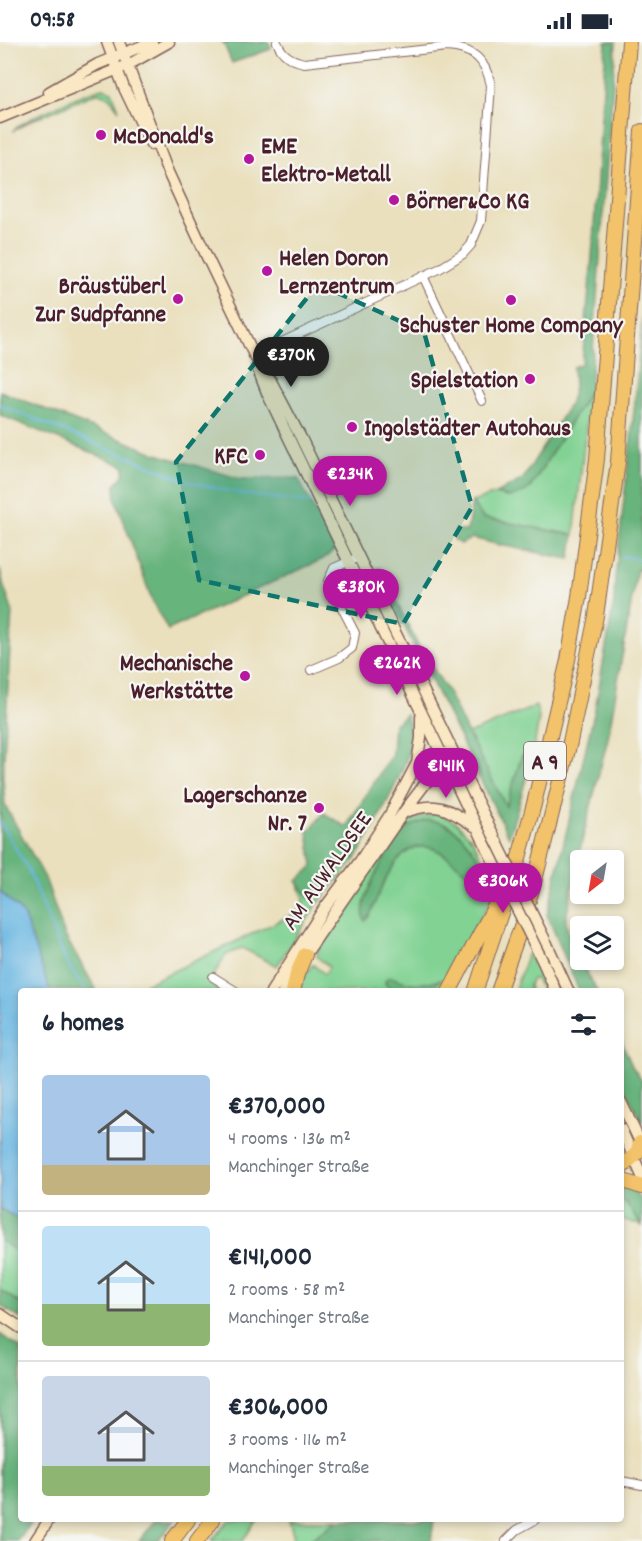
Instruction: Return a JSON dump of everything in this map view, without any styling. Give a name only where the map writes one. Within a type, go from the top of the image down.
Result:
[{"type":"highway","name":"A 9","points":[[477,988],[537,794],[565,672],[589,529],[597,459],[629,42]]},
{"type":"highway","name":"A 9","points":[[499,988],[537,872],[570,742],[596,616],[618,462],[642,131]]},
{"type":"highway","points":[[451,988],[518,861]]},
{"type":"highway","points":[[294,988],[305,955]]},
{"type":"highway","points":[[624,1165],[636,1153]]},
{"type":"highway","points":[[624,1181],[642,1187]]},
{"type":"highway","points":[[172,1541],[186,1522]]},
{"type":"highway","points":[[197,1541],[211,1522]]},
{"type":"main road","points":[[107,42],[116,69],[148,139],[167,170]]},
{"type":"main road","points":[[119,42],[167,170],[254,355],[268,395],[448,742],[567,988]]},
{"type":"main road","points":[[29,105],[63,83],[112,58],[152,42]]},
{"type":"main road","points":[[0,118],[128,65],[169,42]]},
{"type":"main road","points":[[354,559],[442,758],[554,988]]},
{"type":"main road","points":[[417,764],[421,738],[421,713]]},
{"type":"main road","name":"AM AUWALDSEE","points":[[286,988],[305,955],[442,758],[448,742]]},
{"type":"main road","points":[[417,764],[427,757],[442,758],[459,767]]},
{"type":"main road","name":"AM AUWALDSEE","points":[[274,988],[316,920],[360,861],[389,816],[417,764]]},
{"type":"main road","points":[[403,813],[425,806],[443,807],[477,828]]},
{"type":"main road","points":[[624,1112],[642,1176]]},
{"type":"main road","points":[[624,1134],[636,1153]]},
{"type":"main road","points":[[0,1314],[18,1326]]},
{"type":"main road","points":[[34,1541],[48,1522]]},
{"type":"street","points":[[254,355],[423,276],[463,254],[474,239],[481,221],[492,85],[484,64],[470,51],[447,47],[304,63],[286,57],[277,42]]},
{"type":"street","points":[[423,276],[482,401]]},
{"type":"street","points":[[311,670],[352,648],[355,633],[328,581],[334,568],[354,559]]},
{"type":"street","points":[[213,977],[232,988]]},
{"type":"street","points":[[624,1481],[642,1485]]},
{"type":"street","points":[[506,1541],[532,1522]]},
{"type":"highlighted area","points":[[318,284],[424,332],[472,507],[403,624],[199,580],[176,462]]},
{"type":"green space","points":[[223,42],[269,42],[271,49],[232,63]]},
{"type":"green space","points":[[606,42],[616,42],[590,391],[530,488],[513,496],[501,496],[496,494],[523,479],[569,405],[574,387],[573,367],[582,364],[592,257]]},
{"type":"green space","points":[[103,88],[112,91],[119,110],[107,96],[96,93],[30,121],[13,131],[18,126],[70,100]]},
{"type":"green space","points":[[642,316],[642,570],[637,569],[608,738],[580,850],[570,850],[570,899],[566,919],[570,936],[570,970],[547,915],[595,709],[614,602],[635,402]]},
{"type":"green space","points":[[0,391],[157,454],[241,479],[298,478],[335,550],[323,559],[168,630],[153,603],[116,500],[115,485],[124,474],[124,466],[0,415]]},
{"type":"green space","points":[[590,391],[574,535],[483,518],[472,502],[496,494],[506,497],[530,488]]},
{"type":"green space","points":[[472,502],[483,518],[574,535],[570,559],[472,538],[461,544],[454,540],[456,530],[467,531]]},
{"type":"green space","points":[[380,568],[419,647],[447,690],[506,806],[522,756],[532,759],[509,837],[376,569]]},
{"type":"green space","points":[[0,569],[12,610],[3,776],[5,805],[45,878],[65,936],[95,988],[49,988],[23,914],[0,891]]},
{"type":"green space","points":[[536,706],[539,718],[532,759],[522,756],[506,807],[468,734]]},
{"type":"green space","points":[[406,714],[411,733],[410,748],[389,798],[356,859],[350,858],[310,899],[297,881],[313,866],[308,832],[324,813],[346,827],[392,754],[394,725]]},
{"type":"green space","points":[[439,814],[457,823],[473,840],[497,889],[443,988],[300,988],[311,966],[313,965],[325,974],[329,967],[317,957],[317,953],[337,919],[398,830],[412,820]],"holes":[[[428,820],[448,826],[463,838],[487,871],[432,847],[416,847],[398,859],[364,907],[370,887],[395,843]]]},
{"type":"green space","points":[[428,820],[439,822],[456,831],[476,854],[487,871],[487,875],[466,871],[449,857],[428,847],[415,848],[404,854],[395,864],[365,921],[363,912],[369,888],[390,849],[406,830],[414,824]]},
{"type":"green space","points":[[350,858],[356,859],[316,906],[277,966],[242,948],[226,955],[211,980],[223,988],[141,988],[296,913],[301,909],[304,899],[297,881],[310,899]]},
{"type":"green space","points":[[528,953],[545,988],[540,988],[536,979],[532,979],[530,988],[515,988]]},
{"type":"green space","points":[[570,970],[585,970],[595,988],[578,988]]},
{"type":"green space","points":[[391,977],[415,983],[440,980],[432,988],[389,988],[385,983],[386,979]]},
{"type":"green space","points":[[624,1047],[642,1081],[642,1123],[624,1086]]},
{"type":"green space","points":[[624,1188],[632,1191],[642,1200],[642,1226],[625,1201]]},
{"type":"green space","points":[[624,1201],[625,1201],[641,1225],[624,1220]]},
{"type":"green space","points":[[0,1209],[18,1218],[18,1252],[0,1240]]},
{"type":"green space","points":[[0,1240],[18,1252],[18,1302],[0,1290]]},
{"type":"green space","points":[[0,1290],[18,1302],[18,1317],[0,1305]]},
{"type":"green space","points":[[0,1334],[18,1347],[18,1522],[32,1522],[18,1541],[0,1541]]},
{"type":"green space","points":[[154,1522],[173,1522],[158,1541],[139,1541]]},
{"type":"green space","points":[[227,1522],[255,1522],[243,1541],[211,1541]]},
{"type":"green space","points":[[290,1522],[335,1522],[309,1541],[295,1541]]},
{"type":"green space","points":[[335,1522],[434,1522],[431,1541],[309,1541]]},
{"type":"water","points":[[0,891],[23,914],[49,988],[18,988],[18,1218],[0,1209]]},
{"type":"waterway","points":[[0,405],[190,482],[248,495],[311,502]]},
{"type":"waterway","points":[[622,556],[642,560]]},
{"type":"waterway","points":[[0,822],[29,871],[65,959],[83,988]]},
{"type":"place","name":"McDonald's","points":[[101,135]]},
{"type":"place","name":"EME Elektro-Metall","points":[[249,159]]},
{"type":"place","name":"Börner&Co KG","points":[[394,200]]},
{"type":"place","name":"Helen Doron Lernzentrum","points":[[267,271]]},
{"type":"place","name":"Bräustüberl Zur Sudpfanne","points":[[178,299]]},
{"type":"place","name":"Schuster Home Company","points":[[511,300]]},
{"type":"place","name":"Spielstation","points":[[530,379]]},
{"type":"place","name":"Ingolstädter Autohaus","points":[[352,427]]},
{"type":"place","name":"KFC","points":[[260,455]]},
{"type":"place","name":"Mechanische Werkstätte","points":[[245,676]]},
{"type":"place","name":"Lagerschanze Nr. 7","points":[[319,808]]}]
